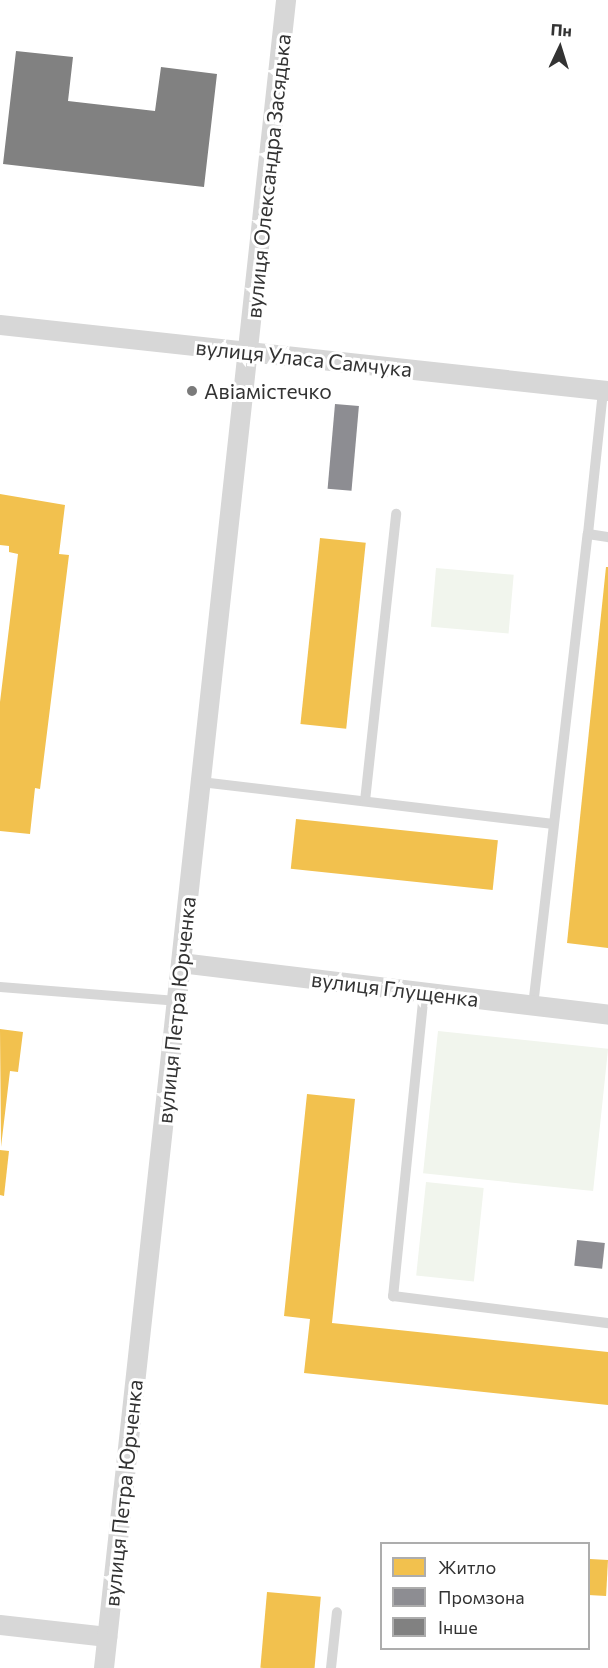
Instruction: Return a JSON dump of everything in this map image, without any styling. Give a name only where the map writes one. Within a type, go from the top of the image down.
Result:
[{"type":"street","name":"вулиця Олександра Засядька","points":[[249,352],[286,0]]},
{"type":"street","name":"вулиця Уласа Самчука","points":[[0,325],[605,391]]},
{"type":"street","name":"вулиця Петра Юрченка","points":[[104,1668],[249,352]]},
{"type":"street","name":"вулиця Глущенка","points":[[181,963],[608,1015]]},
{"type":"street","points":[[0,1625],[107,1637]]},
{"type":"lane","points":[[533,1006],[605,391]]},
{"type":"lane","points":[[365,801],[396,514]]},
{"type":"lane","points":[[588,534],[608,537]]},
{"type":"lane","points":[[201,782],[554,824]]},
{"type":"lane","points":[[0,987],[176,1001]]},
{"type":"lane","points":[[424,992],[393,1296],[608,1323]]},
{"type":"lane","points":[[331,1668],[337,1612]]},
{"type":"shaded area","points":[[436,568],[514,575],[509,634],[431,627]]},
{"type":"shaded area","points":[[438,1031],[608,1049],[593,1191],[423,1173]]},
{"type":"shaded area","points":[[426,1182],[484,1188],[474,1282],[416,1275]]},
{"type":"building: Житло","points":[[0,494],[65,505],[59,554],[69,555],[40,789],[35,788],[30,834],[0,831],[0,702],[18,554],[9,552],[9,546],[0,545]]},
{"type":"building: Житло","points":[[320,538],[366,543],[346,729],[300,724]]},
{"type":"building: Житло","points":[[606,567],[608,567],[608,948],[567,943]]},
{"type":"building: Житло","points":[[296,819],[498,840],[493,890],[291,869]]},
{"type":"building: Житло","points":[[0,1029],[23,1032],[18,1072],[10,1071],[1,1147]]},
{"type":"building: Житло","points":[[307,1094],[355,1099],[332,1323],[608,1352],[608,1405],[304,1373],[310,1319],[284,1316]]},
{"type":"building: Житло","points":[[0,1150],[9,1151],[4,1196],[0,1195]]},
{"type":"building: Житло","points":[[590,1559],[608,1560],[606,1596],[590,1595]]},
{"type":"building: Житло","points":[[267,1592],[321,1597],[315,1668],[260,1668]]},
{"type":"building: Промзона","points":[[335,404],[359,406],[352,491],[328,489]]},
{"type":"building: Промзона","points":[[577,1240],[605,1243],[602,1269],[574,1266]]},
{"type":"building: Інше","points":[[16,51],[73,57],[68,101],[155,111],[161,67],[217,74],[204,187],[3,164]]},
{"type":"place","name":"Авіамістечко","points":[[192,391]]}]
